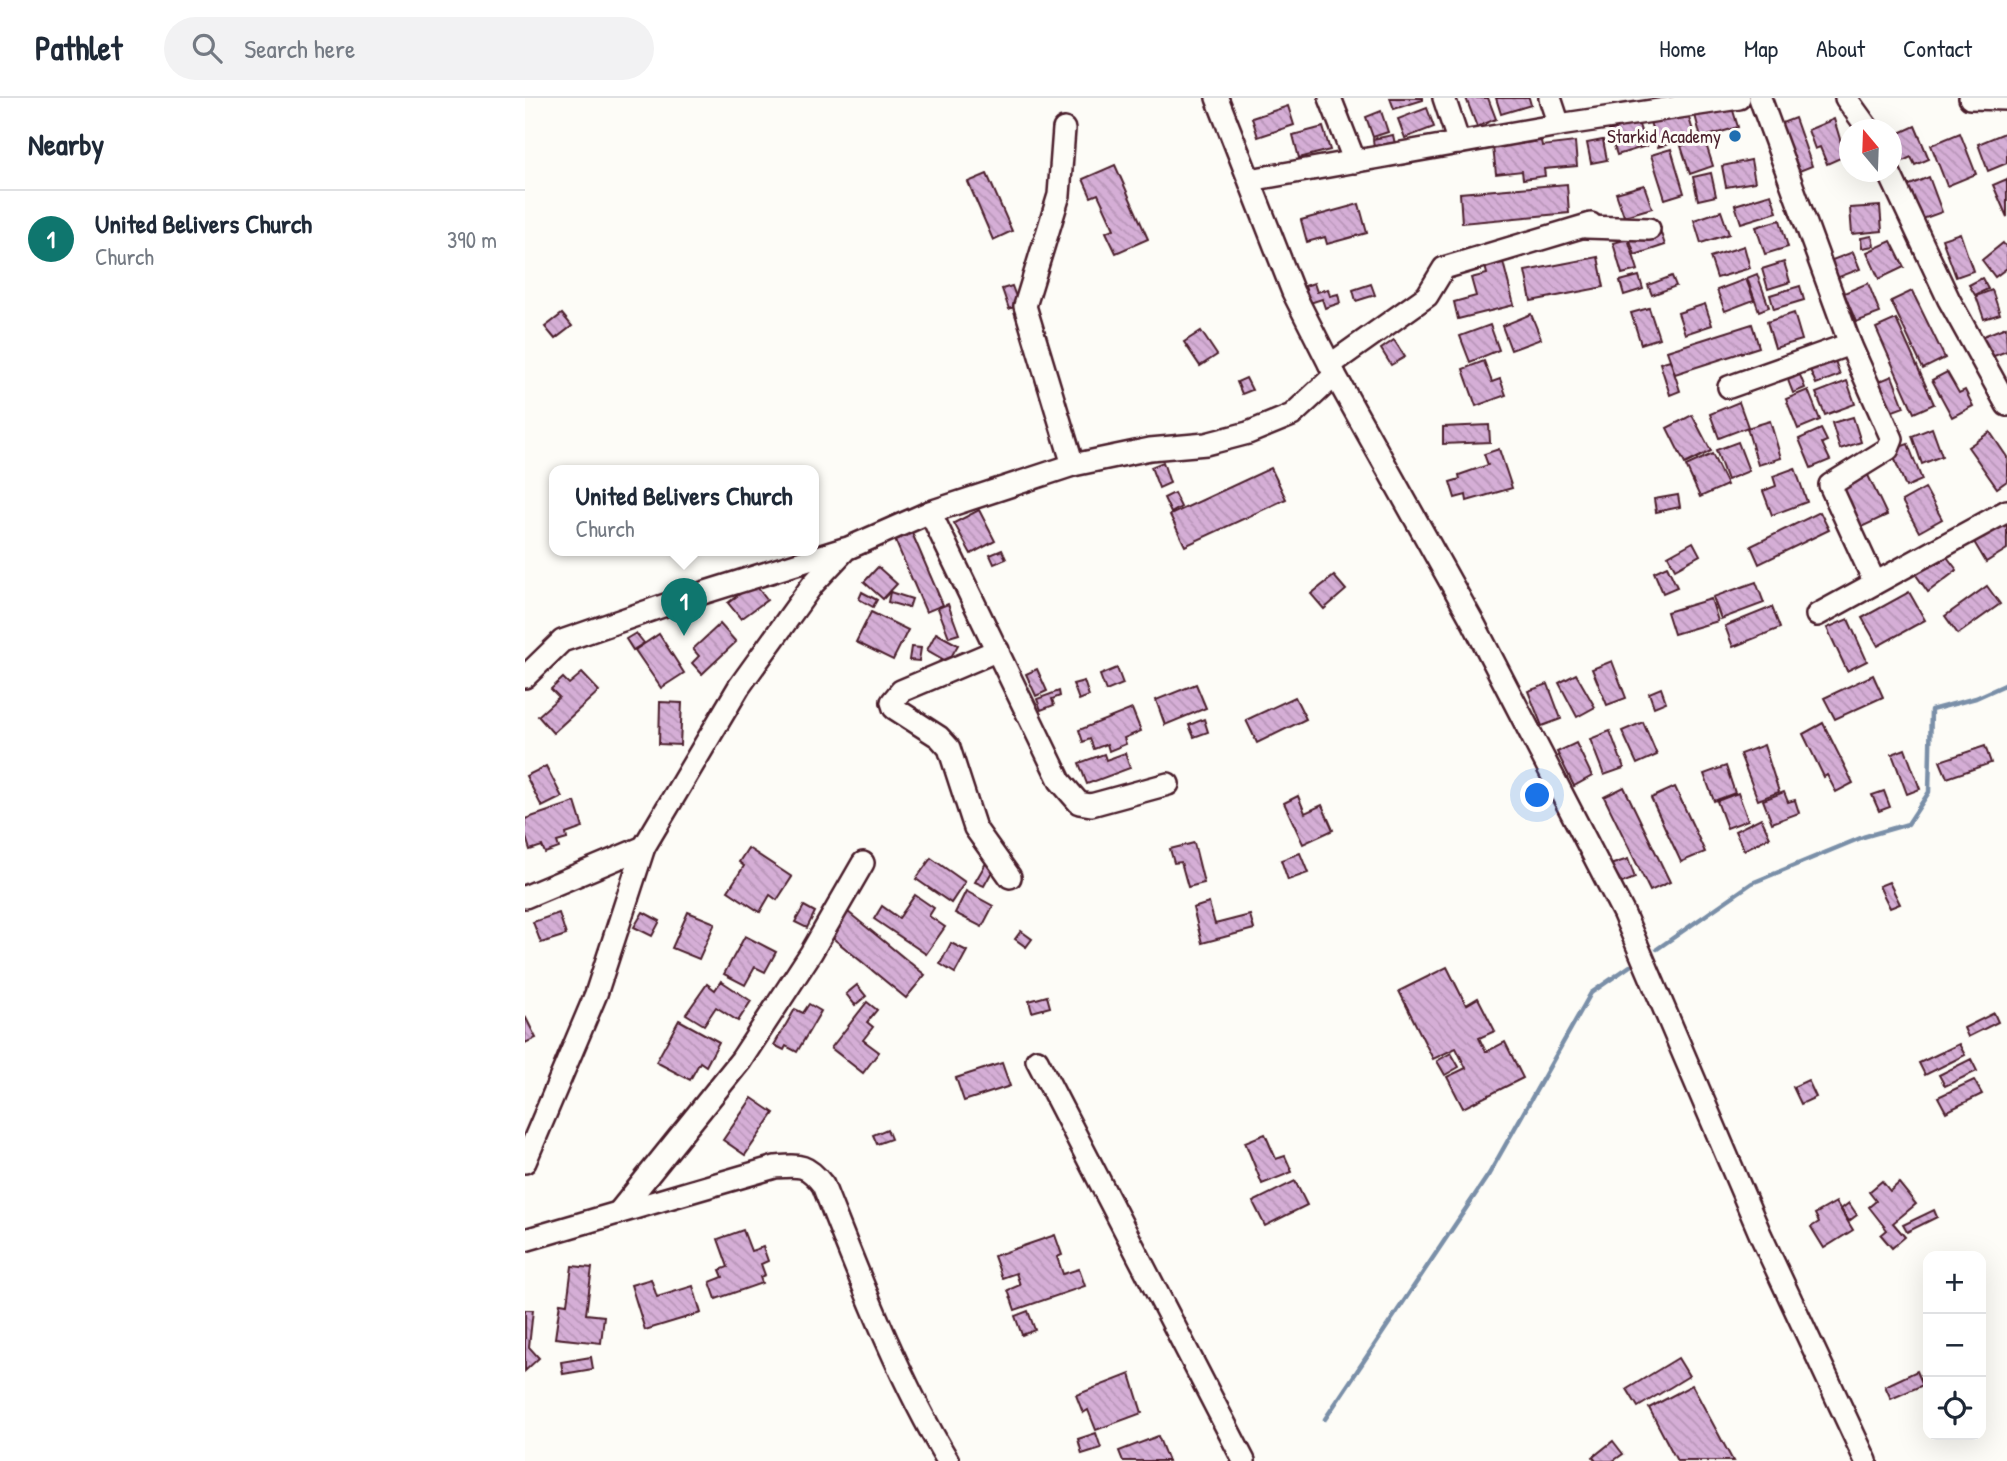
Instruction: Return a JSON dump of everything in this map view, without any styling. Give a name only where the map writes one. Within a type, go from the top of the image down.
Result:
[{"type":"street","points":[[1217,98],[1289,285],[1332,370],[1468,613],[1603,872],[1703,1097],[1761,1236],[1865,1461]]},
{"type":"street","points":[[1330,98],[1355,162]]},
{"type":"street","points":[[1444,98],[1459,143]]},
{"type":"street","points":[[1550,98],[1559,125]]},
{"type":"street","points":[[1250,180],[1559,125],[1660,103],[1739,98]]},
{"type":"street","points":[[1760,98],[1850,344],[1890,433],[1891,444],[1830,485],[1875,583]]},
{"type":"street","points":[[1970,98],[2007,99]]},
{"type":"street","points":[[1064,129],[1059,195],[1025,306],[1073,465]]},
{"type":"street","points":[[1894,182],[1949,300],[2007,405]]},
{"type":"street","points":[[525,677],[562,641],[677,601],[846,549],[930,512],[1073,465],[1150,449],[1206,444],[1248,433],[1292,415],[1332,370],[1427,296],[1444,268],[1589,226],[1649,229]]},
{"type":"street","points":[[1729,387],[1850,344]]},
{"type":"street","points":[[1817,615],[2007,511]]},
{"type":"street","points":[[930,512],[998,650],[1048,760],[1069,795],[1079,803],[1091,805],[1168,784]]},
{"type":"street","points":[[526,1158],[596,994],[644,847],[739,687],[813,584],[846,549]]},
{"type":"street","points":[[998,650],[901,691],[892,702],[894,708],[939,737],[949,748],[975,828],[1010,877]]},
{"type":"street","points":[[525,897],[644,847]]},
{"type":"street","points":[[618,1213],[741,1060],[811,953],[863,863]]},
{"type":"street","points":[[1037,1060],[1244,1461]]},
{"type":"street","points":[[525,1240],[775,1167],[797,1165],[812,1170],[823,1185],[872,1308],[931,1432],[948,1461]]},
{"type":"building","points":[[1390,98],[1423,98],[1423,100],[1394,109]]},
{"type":"building","points":[[1466,98],[1488,98],[1496,119],[1477,127]]},
{"type":"building","points":[[1496,98],[1529,98],[1531,105],[1501,114]]},
{"type":"building","points":[[1731,104],[1738,127],[1701,138],[1695,115]]},
{"type":"building","points":[[1288,106],[1294,125],[1258,137],[1252,118]]},
{"type":"building","points":[[1427,108],[1434,127],[1405,138],[1398,119]]},
{"type":"building","points":[[1381,111],[1388,132],[1373,137],[1366,117]]},
{"type":"building","points":[[1687,112],[1695,137],[1658,147],[1650,122]]},
{"type":"building","points":[[1795,118],[1812,166],[1792,174],[1774,126]]},
{"type":"building","points":[[1834,119],[1839,136],[1839,159],[1827,164],[1820,147],[1815,149],[1808,130]]},
{"type":"building","points":[[1638,122],[1646,146],[1617,155],[1609,131]]},
{"type":"building","points":[[1915,126],[1929,159],[1915,165],[1911,157],[1902,162],[1902,132]]},
{"type":"building","points":[[1323,127],[1330,150],[1299,158],[1293,135]]},
{"type":"building","points":[[2007,132],[2007,163],[1988,171],[1978,144]]},
{"type":"building","points":[[1960,133],[1976,174],[1947,186],[1931,145]]},
{"type":"building","points":[[1393,135],[1395,144],[1374,148],[1373,139]]},
{"type":"building","points":[[1704,138],[1713,166],[1690,174],[1681,146]]},
{"type":"building","points":[[1603,140],[1607,160],[1591,163],[1587,143]]},
{"type":"building","points":[[1541,141],[1542,146],[1575,142],[1577,166],[1544,169],[1545,176],[1523,179],[1522,171],[1496,174],[1493,147]]},
{"type":"building","points":[[1671,149],[1684,193],[1665,199],[1651,155]]},
{"type":"building","points":[[1751,160],[1755,182],[1726,187],[1722,166]]},
{"type":"building","points":[[1115,165],[1148,239],[1116,253],[1106,232],[1114,229],[1098,194],[1091,197],[1083,179]]},
{"type":"building","points":[[1711,173],[1716,196],[1698,200],[1693,177]]},
{"type":"building","points":[[987,174],[1012,231],[993,240],[968,182]]},
{"type":"building","points":[[1929,177],[1942,212],[1920,220],[1907,186]]},
{"type":"building","points":[[2007,179],[2007,217],[1993,185]]},
{"type":"building","points":[[1567,184],[1569,213],[1462,223],[1460,193]]},
{"type":"building","points":[[1644,185],[1652,208],[1624,216],[1616,193]]},
{"type":"building","points":[[1771,194],[1777,212],[1741,223],[1735,205]]},
{"type":"building","points":[[1359,204],[1367,233],[1327,244],[1325,237],[1307,242],[1301,220]]},
{"type":"building","points":[[1880,206],[1882,231],[1852,234],[1850,208]]},
{"type":"building","points":[[1721,211],[1729,234],[1701,243],[1694,220]]},
{"type":"building","points":[[1780,220],[1788,247],[1765,254],[1756,227]]},
{"type":"building","points":[[1658,224],[1665,245],[1635,255],[1628,234]]},
{"type":"building","points":[[1960,233],[1973,271],[1956,277],[1942,239]]},
{"type":"building","points":[[1872,236],[1874,246],[1862,248],[1861,238]]},
{"type":"building","points":[[1628,239],[1638,270],[1622,274],[1613,243]]},
{"type":"building","points":[[1891,241],[1904,267],[1879,279],[1867,252]]},
{"type":"building","points":[[2003,243],[2007,248],[2007,268],[1995,277],[1982,260]]},
{"type":"building","points":[[1744,246],[1750,268],[1717,278],[1710,257]]},
{"type":"building","points":[[1853,252],[1860,269],[1826,282],[1819,265]]},
{"type":"building","points":[[1598,257],[1604,287],[1531,301],[1525,271]]},
{"type":"building","points":[[1502,258],[1514,305],[1458,319],[1454,302],[1476,296],[1471,278],[1487,274],[1484,262]]},
{"type":"building","points":[[1784,262],[1790,282],[1768,289],[1762,269]]},
{"type":"building","points":[[1757,274],[1769,307],[1759,311],[1747,278]]},
{"type":"building","points":[[1639,276],[1643,289],[1624,295],[1620,281]]},
{"type":"building","points":[[1672,276],[1676,286],[1652,295],[1648,285]]},
{"type":"building","points":[[1982,278],[1988,289],[1975,295],[1969,285]]},
{"type":"building","points":[[1746,279],[1754,300],[1725,311],[1717,290]]},
{"type":"building","points":[[1314,283],[1317,292],[1328,289],[1330,296],[1338,294],[1340,303],[1325,308],[1322,299],[1310,303],[1305,286]]},
{"type":"building","points":[[1868,283],[1880,313],[1856,322],[1844,293]]},
{"type":"building","points":[[1371,284],[1375,295],[1356,301],[1353,290]]},
{"type":"building","points":[[1012,286],[1019,305],[1009,309],[1002,289]]},
{"type":"building","points":[[1800,286],[1804,300],[1774,309],[1770,295]]},
{"type":"building","points":[[1992,290],[2000,314],[1984,319],[1976,296]]},
{"type":"building","points":[[1912,291],[1945,358],[1923,369],[1891,301]]},
{"type":"building","points":[[1705,304],[1712,325],[1685,334],[1678,313]]},
{"type":"building","points":[[1649,308],[1659,338],[1641,344],[1631,313]]},
{"type":"building","points":[[1794,313],[1802,340],[1775,348],[1767,322]]},
{"type":"building","points":[[562,314],[572,326],[555,339],[545,327]]},
{"type":"building","points":[[1531,314],[1541,339],[1511,350],[1502,326]]},
{"type":"building","points":[[1896,319],[1934,404],[1914,413],[1876,328]]},
{"type":"building","points":[[1752,324],[1759,347],[1675,374],[1667,351]]},
{"type":"building","points":[[1490,325],[1499,350],[1470,362],[1460,336]]},
{"type":"building","points":[[2006,327],[2007,351],[1986,359],[1978,338]]},
{"type":"building","points":[[1201,331],[1217,355],[1200,366],[1184,342]]},
{"type":"building","points":[[1394,340],[1405,357],[1391,365],[1381,349]]},
{"type":"building","points":[[1833,355],[1840,375],[1816,384],[1808,365]]},
{"type":"building","points":[[1670,360],[1680,391],[1670,395],[1660,363]]},
{"type":"building","points":[[1484,361],[1492,382],[1500,379],[1506,395],[1476,406],[1463,369]]},
{"type":"building","points":[[1947,372],[1959,393],[1965,390],[1973,406],[1952,417],[1932,380]]},
{"type":"building","points":[[1800,375],[1805,388],[1793,393],[1788,380]]},
{"type":"building","points":[[1892,376],[1904,407],[1885,414],[1873,384]]},
{"type":"building","points":[[1246,378],[1252,390],[1242,394],[1237,382]]},
{"type":"building","points":[[1847,381],[1855,404],[1825,415],[1816,393]]},
{"type":"building","points":[[1808,390],[1820,420],[1798,429],[1786,399]]},
{"type":"building","points":[[1739,402],[1748,427],[1719,438],[1710,414]]},
{"type":"building","points":[[1692,415],[1711,451],[1685,464],[1667,428]]},
{"type":"building","points":[[1853,417],[1861,442],[1840,449],[1832,423]]},
{"type":"building","points":[[1770,421],[1781,458],[1758,465],[1747,428]]},
{"type":"building","points":[[1489,425],[1490,442],[1443,444],[1443,427]]},
{"type":"building","points":[[1932,428],[1942,456],[1922,464],[1912,436]]},
{"type":"building","points":[[1821,429],[1827,441],[1822,443],[1830,460],[1811,468],[1799,439]]},
{"type":"building","points":[[1990,432],[2007,457],[2007,481],[1997,488],[1968,447]]},
{"type":"building","points":[[1738,442],[1749,471],[1727,480],[1716,450]]},
{"type":"building","points":[[1908,444],[1922,480],[1906,487],[1891,450]]},
{"type":"building","points":[[1499,449],[1512,488],[1467,501],[1466,495],[1455,498],[1450,482],[1460,479],[1459,475],[1488,465],[1484,454]]},
{"type":"building","points":[[1712,454],[1727,485],[1700,497],[1686,466]]},
{"type":"building","points":[[1163,462],[1170,483],[1159,488],[1151,467]]},
{"type":"building","points":[[1271,468],[1286,499],[1185,546],[1170,515]]},
{"type":"building","points":[[1795,468],[1807,502],[1772,515],[1763,491],[1776,486],[1773,476]]},
{"type":"building","points":[[1865,469],[1887,515],[1855,530],[1836,492],[1853,484],[1849,476]]},
{"type":"building","points":[[1925,488],[1942,519],[1919,532],[1902,501]]},
{"type":"building","points":[[1174,493],[1181,507],[1171,513],[1164,498]]},
{"type":"building","points":[[1678,495],[1680,507],[1656,512],[1654,499]]},
{"type":"building","points":[[979,510],[995,541],[971,554],[954,523]]},
{"type":"building","points":[[1820,512],[1829,530],[1759,564],[1751,546]]},
{"type":"building","points":[[2007,518],[2007,549],[1986,562],[1971,537]]},
{"type":"building","points":[[912,533],[943,605],[926,612],[895,540]]},
{"type":"building","points":[[1693,542],[1700,555],[1675,569],[1668,556]]},
{"type":"building","points":[[1002,550],[1006,559],[994,564],[990,555]]},
{"type":"building","points":[[1944,553],[1957,570],[1928,592],[1916,575]]},
{"type":"building","points":[[1667,566],[1677,587],[1663,593],[1654,572]]},
{"type":"building","points":[[878,567],[897,584],[883,599],[864,582]]},
{"type":"building","points":[[1334,576],[1346,590],[1324,609],[1311,594]]},
{"type":"building","points":[[1756,582],[1764,603],[1721,619],[1713,597]]},
{"type":"building","points":[[754,583],[767,600],[741,619],[728,603]]},
{"type":"building","points":[[1987,586],[2000,604],[1958,634],[1945,616]]},
{"type":"building","points":[[862,592],[877,600],[873,607],[859,599]]},
{"type":"building","points":[[890,592],[912,599],[909,608],[888,602]]},
{"type":"building","points":[[1909,592],[1925,620],[1878,646],[1862,618]]},
{"type":"building","points":[[1711,599],[1718,621],[1674,634],[1667,612]]},
{"type":"building","points":[[948,604],[959,634],[949,637],[938,608]]},
{"type":"building","points":[[1772,607],[1780,628],[1733,647],[1725,626]]},
{"type":"building","points":[[871,612],[908,630],[893,660],[856,642]]},
{"type":"building","points":[[1848,619],[1867,661],[1847,671],[1827,628]]},
{"type":"building","points":[[720,624],[736,642],[702,674],[692,663],[699,656],[693,649]]},
{"type":"building","points":[[636,633],[644,643],[633,650],[626,639]]},
{"type":"building","points":[[936,633],[958,645],[948,662],[927,650]]},
{"type":"building","points":[[659,634],[684,673],[661,688],[635,650]]},
{"type":"building","points":[[911,647],[921,648],[919,661],[909,660]]},
{"type":"building","points":[[1612,661],[1626,698],[1607,705],[1592,669]]},
{"type":"building","points":[[1117,668],[1123,684],[1106,691],[1100,675]]},
{"type":"building","points":[[1037,669],[1047,691],[1036,696],[1026,674]]},
{"type":"building","points":[[582,673],[599,691],[553,733],[538,716],[559,697],[551,689],[563,678],[569,684]]},
{"type":"building","points":[[1576,674],[1595,707],[1577,717],[1559,683]]},
{"type":"building","points":[[1873,675],[1883,697],[1835,719],[1824,698]]},
{"type":"building","points":[[1084,681],[1089,696],[1079,700],[1073,684]]},
{"type":"building","points":[[1196,684],[1206,708],[1165,725],[1156,700]]},
{"type":"building","points":[[1548,684],[1561,719],[1542,726],[1528,691]]},
{"type":"building","points":[[1661,688],[1666,702],[1654,707],[1649,693]]},
{"type":"building","points":[[1059,691],[1060,696],[1052,699],[1054,705],[1041,710],[1037,699]]},
{"type":"building","points":[[1295,697],[1306,719],[1257,743],[1246,720]]},
{"type":"building","points":[[660,702],[682,703],[680,745],[659,744]]},
{"type":"building","points":[[1132,709],[1141,731],[1124,738],[1126,744],[1109,751],[1107,744],[1094,749],[1090,739],[1083,742],[1079,730]]},
{"type":"building","points":[[1204,719],[1208,732],[1194,737],[1189,725]]},
{"type":"building","points":[[1643,722],[1657,755],[1637,764],[1622,731]]},
{"type":"building","points":[[1823,723],[1853,783],[1836,792],[1827,775],[1824,777],[1803,734]]},
{"type":"building","points":[[1610,731],[1624,768],[1604,775],[1590,739]]},
{"type":"building","points":[[1576,743],[1592,776],[1574,786],[1557,752]]},
{"type":"building","points":[[1764,745],[1779,792],[1758,800],[1740,754]]},
{"type":"building","points":[[1985,746],[1991,763],[1947,778],[1940,761]]},
{"type":"building","points":[[1905,749],[1920,789],[1907,794],[1892,754]]},
{"type":"building","points":[[1125,753],[1130,768],[1087,784],[1079,763],[1104,754],[1106,760]]},
{"type":"building","points":[[546,766],[562,797],[542,807],[526,776]]},
{"type":"building","points":[[1726,766],[1735,793],[1714,801],[1704,774]]},
{"type":"building","points":[[1624,787],[1670,882],[1650,891],[1604,797]]},
{"type":"building","points":[[1675,787],[1705,852],[1681,862],[1651,798]]},
{"type":"building","points":[[1884,791],[1890,807],[1879,811],[1872,795]]},
{"type":"building","points":[[1784,792],[1788,802],[1795,800],[1799,813],[1772,823],[1763,800]]},
{"type":"building","points":[[1738,793],[1748,820],[1727,828],[1717,801]]},
{"type":"building","points":[[1298,796],[1305,813],[1322,805],[1333,830],[1303,844],[1284,803]]},
{"type":"building","points":[[575,802],[583,828],[566,834],[567,839],[557,842],[559,848],[545,853],[542,846],[530,850],[525,834],[525,819]]},
{"type":"building","points":[[1761,818],[1770,837],[1744,850],[1735,831]]},
{"type":"building","points":[[1194,843],[1204,883],[1188,887],[1181,862],[1174,863],[1170,849]]},
{"type":"building","points":[[748,848],[792,877],[777,900],[770,895],[760,912],[728,891],[744,866],[739,862]]},
{"type":"building","points":[[1300,853],[1308,873],[1288,880],[1281,860]]},
{"type":"building","points":[[931,858],[965,882],[951,903],[916,879]]},
{"type":"building","points":[[1628,859],[1635,878],[1617,885],[1610,865]]},
{"type":"building","points":[[986,863],[994,868],[984,886],[975,882]]},
{"type":"building","points":[[1889,882],[1900,904],[1890,908],[1879,886]]},
{"type":"building","points":[[966,891],[993,906],[982,927],[955,913]]},
{"type":"building","points":[[915,895],[934,908],[929,916],[945,927],[926,954],[874,919],[882,906],[899,918]]},
{"type":"building","points":[[1209,903],[1215,924],[1250,915],[1254,929],[1202,943],[1193,908]]},
{"type":"building","points":[[804,906],[815,912],[807,928],[795,922]]},
{"type":"building","points":[[842,907],[925,975],[906,998],[823,930]]},
{"type":"building","points":[[643,912],[660,921],[652,936],[634,927]]},
{"type":"building","points":[[688,912],[715,923],[699,959],[672,948]]},
{"type":"building","points":[[559,913],[566,935],[541,943],[533,922]]},
{"type":"building","points":[[1021,931],[1032,939],[1026,947],[1015,939]]},
{"type":"building","points":[[745,936],[776,952],[765,972],[755,967],[745,985],[724,974]]},
{"type":"building","points":[[951,943],[967,951],[955,973],[940,964]]},
{"type":"building","points":[[1447,967],[1466,1005],[1478,998],[1495,1031],[1479,1038],[1486,1052],[1505,1042],[1523,1078],[1463,1108],[1447,1077],[1466,1068],[1456,1048],[1433,1059],[1399,991]]},
{"type":"building","points":[[721,981],[751,1001],[738,1021],[716,1007],[704,1025],[686,1014],[707,984],[715,990]]},
{"type":"building","points":[[857,985],[866,996],[855,1005],[846,994]]},
{"type":"building","points":[[1047,996],[1050,1007],[1032,1012],[1029,1001]]},
{"type":"building","points":[[867,1002],[877,1010],[867,1022],[873,1027],[863,1040],[879,1052],[863,1073],[831,1048]]},
{"type":"building","points":[[809,1004],[821,1011],[797,1052],[786,1046],[784,1050],[774,1045],[795,1009],[803,1013]]},
{"type":"building","points":[[1994,1013],[1998,1022],[1968,1037],[1964,1028]]},
{"type":"building","points":[[525,1019],[536,1038],[525,1043]]},
{"type":"building","points":[[679,1020],[719,1042],[706,1066],[700,1062],[690,1080],[656,1062]]},
{"type":"building","points":[[1959,1044],[1965,1055],[1925,1075],[1919,1063]]},
{"type":"building","points":[[1451,1053],[1459,1067],[1445,1075],[1437,1061]]},
{"type":"building","points":[[1971,1059],[1977,1071],[1945,1086],[1939,1075]]},
{"type":"building","points":[[1002,1063],[1010,1086],[964,1101],[956,1078]]},
{"type":"building","points":[[1808,1080],[1816,1097],[1801,1104],[1793,1087]]},
{"type":"building","points":[[1974,1080],[1982,1094],[1946,1112],[1938,1097]]},
{"type":"building","points":[[752,1098],[774,1113],[745,1155],[723,1140]]},
{"type":"building","points":[[887,1129],[891,1139],[877,1144],[873,1135]]},
{"type":"building","points":[[1265,1134],[1276,1159],[1285,1156],[1292,1172],[1262,1184],[1245,1142]]},
{"type":"building","points":[[1295,1181],[1307,1205],[1265,1226],[1253,1202]]},
{"type":"building","points":[[1882,1181],[1890,1191],[1899,1183],[1916,1204],[1893,1223],[1905,1237],[1892,1248],[1881,1235],[1887,1230],[1869,1207],[1876,1201],[1869,1192]]},
{"type":"building","points":[[1836,1202],[1853,1230],[1824,1248],[1811,1227],[1819,1222],[1815,1214]]},
{"type":"building","points":[[1849,1203],[1857,1215],[1849,1221],[1841,1209]]},
{"type":"building","points":[[1934,1210],[1937,1217],[1907,1232],[1903,1225]]},
{"type":"building","points":[[743,1230],[751,1251],[763,1247],[768,1261],[761,1264],[765,1275],[760,1277],[762,1283],[716,1299],[710,1282],[723,1277],[720,1270],[728,1267],[718,1239]]},
{"type":"building","points":[[1055,1235],[1062,1255],[1057,1257],[1063,1274],[1079,1269],[1085,1286],[1015,1310],[1008,1290],[1020,1285],[1016,1273],[1002,1278],[994,1256]]},
{"type":"building","points":[[572,1266],[592,1268],[586,1314],[604,1316],[601,1343],[555,1338],[560,1303],[567,1304]]},
{"type":"building","points":[[651,1279],[657,1297],[693,1286],[701,1313],[645,1330],[631,1285]]},
{"type":"building","points":[[525,1310],[533,1310],[529,1347],[539,1358],[525,1371]]},
{"type":"building","points":[[1028,1311],[1035,1330],[1022,1335],[1015,1316]]},
{"type":"building","points":[[591,1357],[593,1369],[563,1374],[561,1362]]},
{"type":"building","points":[[1678,1358],[1689,1376],[1638,1407],[1627,1389]]},
{"type":"building","points":[[1917,1371],[1923,1385],[1891,1399],[1885,1386]]},
{"type":"building","points":[[1130,1374],[1142,1413],[1096,1430],[1088,1410],[1083,1413],[1076,1395]]},
{"type":"building","points":[[1692,1385],[1733,1461],[1677,1461],[1649,1408]]},
{"type":"building","points":[[1096,1433],[1101,1448],[1082,1454],[1078,1439]]},
{"type":"building","points":[[1158,1436],[1168,1461],[1123,1461],[1119,1451]]},
{"type":"building","points":[[1613,1441],[1623,1454],[1613,1461],[1596,1461],[1593,1457]]},
{"type":"waterway","points":[[1657,949],[1752,883],[1863,837],[1908,824],[1929,792],[1931,710],[1976,698],[2007,684]]},
{"type":"waterway","points":[[1325,1419],[1489,1174],[1591,993],[1630,966]]},
{"type":"place","name":"Starkid Academy","points":[[1735,136]]},
{"type":"place","name":"United Belivers Church","points":[[684,636]]}]
